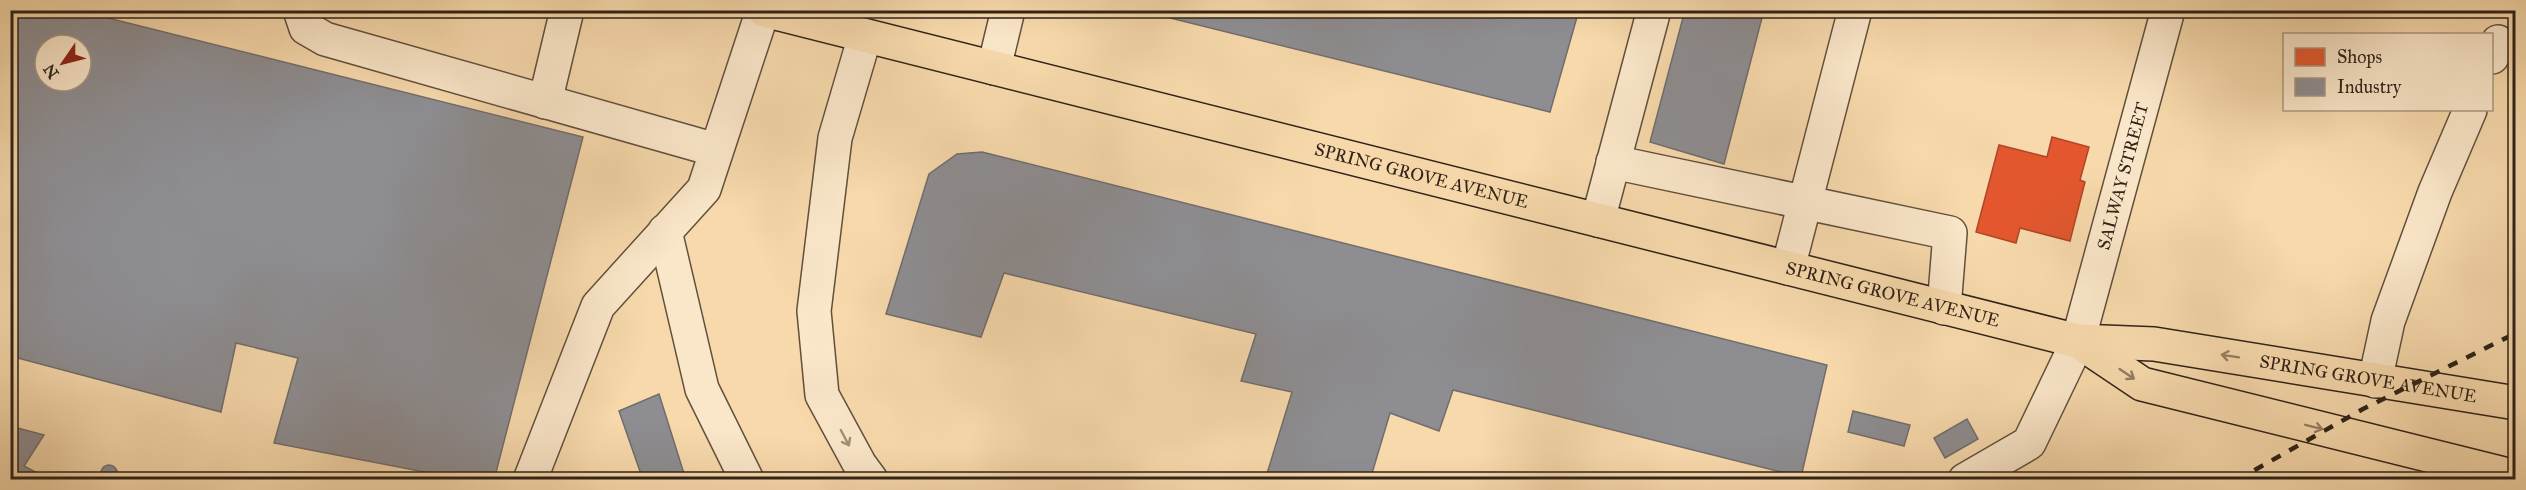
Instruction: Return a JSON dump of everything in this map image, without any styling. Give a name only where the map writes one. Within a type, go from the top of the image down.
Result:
[{"type":"main road","name":"SPRING GROVE AVENUE","points":[[764,10],[2078,341],[2154,344],[2516,404]]},
{"type":"main road","name":"SPRING GROVE AVENUE","points":[[2078,341],[2142,384],[2516,477]]},
{"type":"lane","points":[[300,10],[306,28],[325,39],[716,150]]},
{"type":"lane","points":[[545,102],[567,10]]},
{"type":"lane","points":[[530,480],[598,306],[704,189],[764,10]]},
{"type":"lane","points":[[994,68],[1008,10]]},
{"type":"lane","points":[[1598,220],[1654,10]]},
{"type":"lane","points":[[1788,268],[1807,202],[1855,10]]},
{"type":"lane","name":"SALWAY STREET","points":[[1965,480],[2029,443],[2078,341],[2168,10]]},
{"type":"lane","points":[[865,36],[835,138],[814,311],[822,395],[860,465],[871,480]]},
{"type":"lane","points":[[2375,381],[2388,321],[2435,192],[2470,111]]},
{"type":"lane","points":[[1613,162],[1950,232],[1944,308]]},
{"type":"lane","points":[[665,231],[702,388],[747,480]]},
{"type":"building: Shops","points":[[2052,137],[2089,147],[2080,180],[2085,182],[2070,241],[2020,228],[2016,243],[1976,232],[1999,145],[2047,157]]},
{"type":"building: Industry","points":[[11,10],[110,10],[108,18],[583,137],[494,480],[466,480],[274,443],[298,358],[236,343],[221,412],[10,356]]},
{"type":"building: Industry","points":[[1138,10],[1579,10],[1550,112]]},
{"type":"building: Industry","points":[[1685,10],[1764,10],[1724,164],[1650,142]]},
{"type":"building: Industry","points":[[982,152],[1827,365],[1801,477],[1453,390],[1439,431],[1390,413],[1370,480],[1265,480],[1292,392],[1241,381],[1256,334],[1004,273],[981,337],[886,314],[929,174],[957,154]]},
{"type":"building: Industry","points":[[659,394],[686,480],[643,480],[619,411]]},
{"type":"building: Industry","points":[[1853,411],[1910,425],[1904,446],[1848,432]]},
{"type":"building: Industry","points":[[1967,419],[1978,439],[1945,458],[1934,438]]},
{"type":"building: Industry","points":[[10,426],[44,435],[24,466],[50,480],[10,480]]},
{"type":"building: Industry","points":[[109,465],[115,467],[117,473],[115,479],[109,481],[103,479],[101,473],[103,467]]},
{"type":"building: Industry","points":[[133,474],[140,480],[122,480],[125,476]]},
{"type":"railway","points":[[2237,480],[2363,409],[2516,333]]}]
